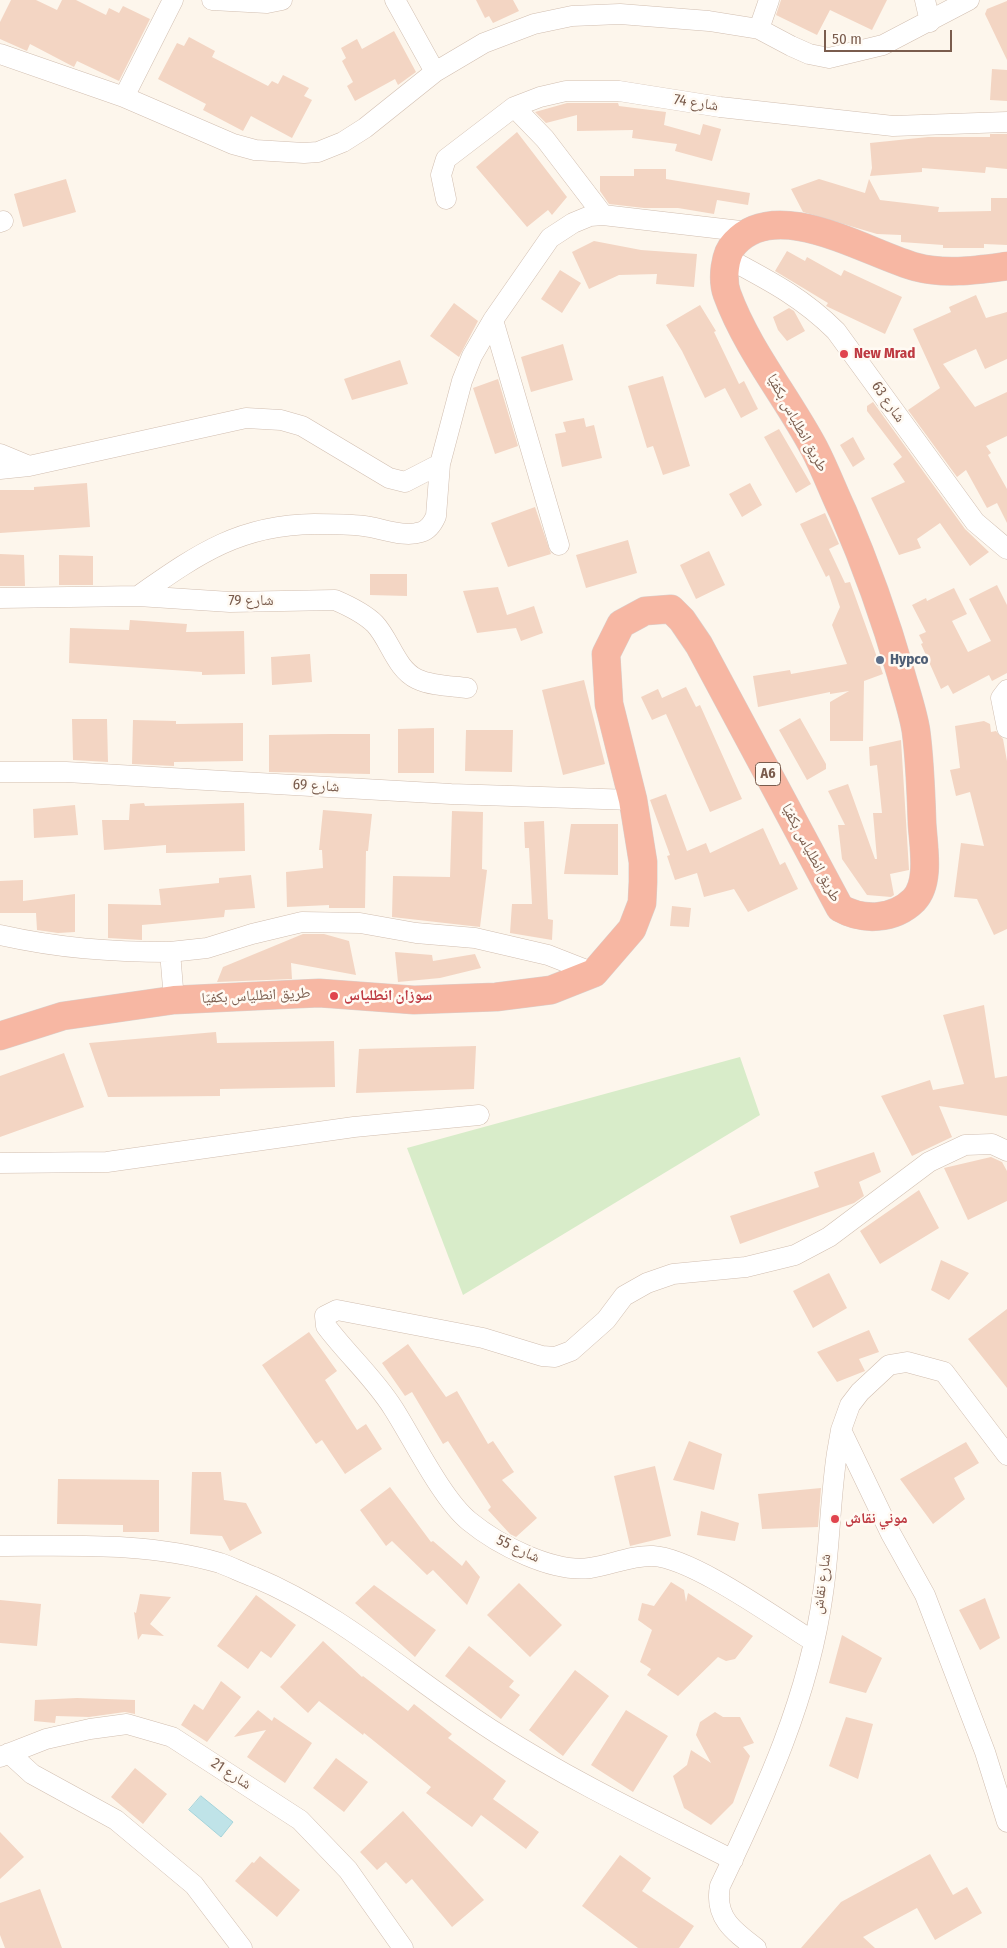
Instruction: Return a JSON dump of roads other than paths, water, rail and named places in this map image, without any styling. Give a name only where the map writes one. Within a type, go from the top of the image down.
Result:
[{"type":"highway","points":[[727,258],[734,244],[749,232],[769,225],[794,225],[916,267],[940,271],[970,271],[1007,266]]},
{"type":"highway","name":"طريق انطلياس بكفيّا","points":[[0,1036],[62,1016],[174,1000],[319,993],[414,1000],[496,997],[551,990],[594,973],[632,929],[642,903],[643,862],[633,800],[609,704],[606,654],[621,624],[645,611],[671,609],[682,620],[699,645],[840,908],[852,915],[869,918],[891,913],[907,906],[916,898],[922,887],[924,867],[922,798],[916,730],[891,640],[861,555],[815,450],[745,332],[726,292],[727,258]]},
{"type":"street","points":[[124,97],[173,0]]},
{"type":"street","points":[[212,0],[267,3],[282,0]]},
{"type":"street","points":[[395,0],[435,72]]},
{"type":"street","points":[[759,28],[769,0]]},
{"type":"street","points":[[925,0],[930,22]]},
{"type":"street","points":[[0,54],[124,97],[232,144],[255,150],[318,152],[343,142],[365,128],[435,72],[484,42],[534,24],[572,16],[646,15],[709,21],[759,28],[803,51],[829,58],[883,45],[977,0]]},
{"type":"street","name":"شارع 74","points":[[446,198],[440,175],[446,159],[514,107],[540,97],[566,91],[619,91],[720,107],[893,126],[1007,122]]},
{"type":"street","points":[[514,107],[545,139],[603,215]]},
{"type":"street","points":[[138,596],[216,545],[253,531],[282,526],[314,524],[364,526],[410,534],[421,532],[432,524],[436,516],[440,464],[462,381],[472,356],[493,320],[550,238],[573,223],[590,216],[603,215],[749,232]]},
{"type":"street","name":"شارع 63","points":[[727,258],[786,290],[836,330],[964,508],[975,522],[1007,549]]},
{"type":"street","points":[[493,320],[558,545]]},
{"type":"street","points":[[0,469],[29,466],[246,418],[281,420],[302,426],[389,478],[405,482],[440,464]]},
{"type":"street","points":[[0,454],[29,466]]},
{"type":"street","name":"شارع 79","points":[[0,598],[138,596],[230,602],[335,600],[349,606],[375,625],[401,664],[415,678],[428,683],[467,688]]},
{"type":"street","points":[[1007,690],[1001,698],[1007,728]]},
{"type":"street","name":"شارع 69","points":[[0,772],[66,772],[451,794],[633,800]]},
{"type":"street","points":[[0,935],[49,946],[103,952],[170,952],[207,948],[252,934],[302,922],[360,923],[416,933],[475,938],[548,955],[594,973]]},
{"type":"street","points":[[170,952],[174,1000]]},
{"type":"street","points":[[0,1163],[107,1162],[354,1127],[479,1115]]},
{"type":"street","name":"شارع 55","points":[[813,1641],[715,1581],[679,1562],[653,1556],[626,1559],[587,1568],[567,1568],[528,1556],[468,1521],[448,1497],[392,1407],[326,1326],[325,1316],[337,1310],[483,1338],[542,1356],[555,1357],[571,1351],[588,1338],[606,1320],[624,1296],[647,1283],[673,1274],[746,1267],[795,1254],[829,1237],[929,1162],[965,1145],[992,1144],[1007,1150]]},
{"type":"street","name":"شارع نقاش","points":[[756,1948],[732,1928],[720,1910],[718,1900],[720,1886],[765,1791],[806,1676],[823,1593],[834,1473],[841,1430],[850,1405],[860,1392],[889,1365],[907,1362],[944,1372],[1007,1455]]},
{"type":"street","points":[[841,1430],[891,1534],[925,1595],[985,1752],[1007,1822]]},
{"type":"street","points":[[0,1546],[112,1546],[168,1553],[220,1563],[290,1592],[352,1630],[497,1734],[587,1786],[733,1860]]},
{"type":"street","name":"شارع 21","points":[[4,1755],[46,1739],[90,1729],[127,1724],[172,1737],[300,1820],[348,1870],[403,1948]]},
{"type":"street","points":[[4,1755],[32,1774],[116,1820],[194,1885],[242,1948]]},
{"type":"water","points":[[201,1796],[233,1822],[221,1837],[189,1810]]},
{"type":"place","name":"New Mrad","points":[[844,354]]},
{"type":"place","name":"Hypco","points":[[880,660]]},
{"type":"place","name":"سوزان انطلياس","points":[[334,996]]},
{"type":"place","name":"موني نقاش","points":[[835,1519]]}]
